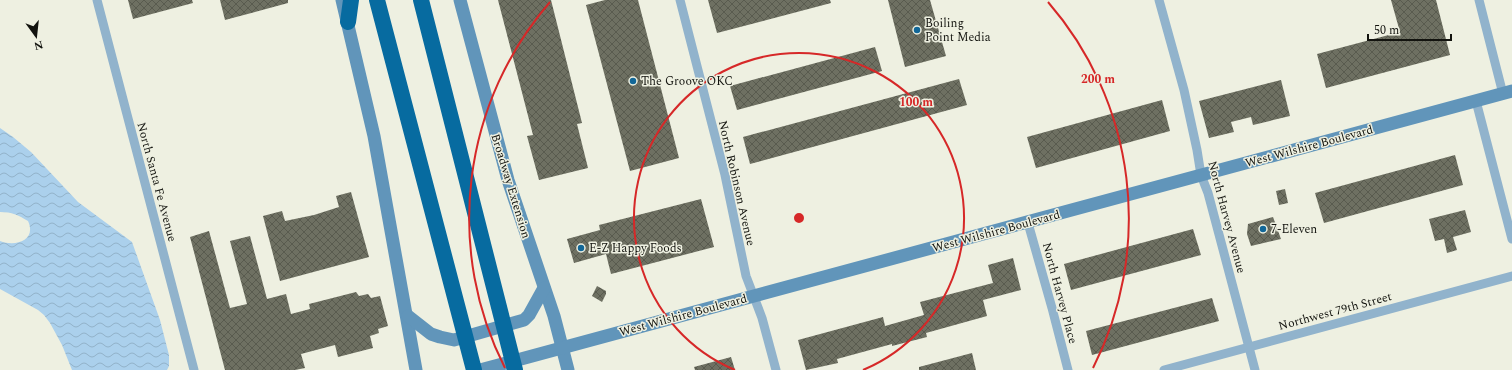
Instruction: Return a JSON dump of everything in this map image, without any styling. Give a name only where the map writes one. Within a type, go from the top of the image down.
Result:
[{"type":"highway","points":[[348,22],[351,0]]},
{"type":"highway","points":[[377,0],[474,370]]},
{"type":"highway","points":[[421,0],[515,370]]},
{"type":"main road","points":[[342,0],[374,136],[408,316],[416,370]]},
{"type":"main road","name":"Broadway Extension","points":[[460,0],[508,180],[563,348],[568,370]]},
{"type":"main road","name":"West Wilshire Boulevard","points":[[480,370],[1508,92]]},
{"type":"main road","points":[[408,316],[431,334],[440,338],[454,340],[524,320],[529,315],[544,288]]},
{"type":"street","name":"North Santa Fe Avenue","points":[[96,0],[194,370]]},
{"type":"street","name":"North Robinson Avenue","points":[[680,0],[725,175],[746,276],[762,318],[776,370]]},
{"type":"street","name":"North Harvey Avenue","points":[[1158,0],[1184,90],[1198,150],[1201,175],[1208,193],[1254,370]]},
{"type":"street","points":[[1479,0],[1508,92]]},
{"type":"street","points":[[1476,101],[1512,238]]},
{"type":"street","name":"North Harvey Place","points":[[1028,222],[1068,370]]},
{"type":"street","name":"Northwest 79th Street","points":[[1164,370],[1512,276]]},
{"type":"water","points":[[0,128],[31,152],[78,202],[132,242],[160,320],[169,355],[169,366],[167,370],[72,370],[62,345],[44,315],[38,310],[0,289],[0,241],[6,243],[18,243],[23,241],[30,233],[30,228],[28,221],[21,217],[11,213],[0,212]]},
{"type":"building","points":[[128,0],[192,0],[193,3],[133,19]]},
{"type":"building","points":[[220,0],[288,0],[288,3],[225,20]]},
{"type":"building","points":[[498,0],[551,0],[582,123],[577,124],[588,168],[539,180],[527,136],[533,135]]},
{"type":"building","points":[[605,0],[638,0],[679,158],[630,171],[586,5]]},
{"type":"building","points":[[708,0],[830,0],[831,3],[717,33]]},
{"type":"building","name":"Boiling Point Media","points":[[888,0],[930,0],[946,56],[905,67]]},
{"type":"building","points":[[1391,0],[1436,0],[1450,55],[1326,88],[1317,54],[1400,32]]},
{"type":"building","points":[[875,47],[882,71],[737,110],[730,86]]},
{"type":"building","points":[[959,79],[967,105],[750,164],[743,137]]},
{"type":"building","points":[[1281,80],[1290,116],[1253,125],[1251,117],[1231,122],[1234,132],[1209,138],[1199,101]]},
{"type":"building","points":[[1162,100],[1170,131],[1036,168],[1027,137]]},
{"type":"building","points":[[1455,155],[1463,185],[1324,223],[1315,193]]},
{"type":"building","points":[[1285,189],[1288,203],[1279,205],[1276,191]]},
{"type":"building","points":[[351,192],[369,257],[280,281],[263,216],[282,211],[285,221],[314,215],[339,207],[336,196]]},
{"type":"building","points":[[701,199],[714,247],[611,274],[606,254],[574,263],[567,239],[600,230],[599,225]]},
{"type":"building","points":[[1465,210],[1471,232],[1453,237],[1457,250],[1447,253],[1444,239],[1435,241],[1429,219]]},
{"type":"building","name":"7-Eleven","points":[[1273,217],[1281,239],[1251,246],[1247,234],[1248,224]]},
{"type":"building","points":[[1193,229],[1201,255],[1071,290],[1064,264]]},
{"type":"building","points":[[209,231],[230,308],[247,304],[230,241],[250,236],[267,299],[286,294],[291,314],[310,309],[309,304],[356,292],[359,296],[368,294],[371,298],[380,296],[388,326],[378,329],[379,333],[370,336],[373,348],[338,357],[335,345],[301,354],[305,368],[295,370],[225,370],[190,237]]},
{"type":"building","points":[[1013,258],[1021,290],[983,300],[987,316],[926,333],[927,337],[892,346],[892,344],[837,359],[838,363],[806,370],[798,340],[883,317],[885,326],[924,315],[920,302],[993,283],[988,265]]},
{"type":"building","points":[[597,286],[606,291],[602,302],[592,296]]},
{"type":"building","points":[[1212,298],[1219,321],[1092,355],[1086,331]]},
{"type":"building","points":[[972,353],[976,370],[919,370],[919,367]]},
{"type":"building","points":[[731,357],[735,370],[695,370],[694,367]]},
{"type":"place","name":"Boiling Point Media","points":[[917,30]]},
{"type":"place","name":"The Groove OKC","points":[[633,81]]},
{"type":"place","name":"7-Eleven","points":[[1263,229]]},
{"type":"place","name":"E-Z Happy Foods","points":[[581,248]]}]
